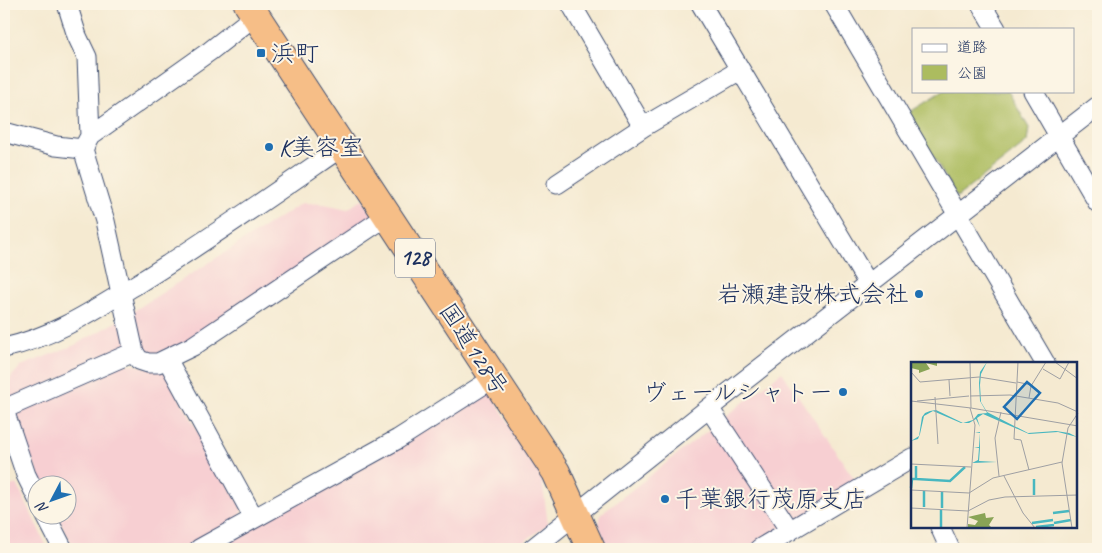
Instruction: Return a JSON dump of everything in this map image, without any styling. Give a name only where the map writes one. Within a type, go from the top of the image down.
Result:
[{"type":"highway","name":"国道128号","points":[[252,10],[556,472],[590,549]]},
{"type":"street","points":[[67,4],[77,36],[87,57],[86,143],[122,293],[134,352],[139,360],[148,363],[158,363],[193,346],[387,216]]},
{"type":"street","points":[[571,4],[644,127]]},
{"type":"street","points":[[701,4],[869,285]]},
{"type":"street","points":[[834,4],[1043,362]]},
{"type":"street","points":[[981,4],[995,28]]},
{"type":"street","points":[[4,132],[56,146],[86,143],[210,51],[252,10]]},
{"type":"street","points":[[557,184],[644,127],[740,70]]},
{"type":"street","points":[[1033,92],[1098,203]]},
{"type":"street","points":[[532,549],[709,408],[1098,106]]},
{"type":"street","points":[[4,348],[62,329],[199,246],[343,146]]},
{"type":"street","points":[[28,479],[4,410],[134,352]]},
{"type":"street","points":[[167,359],[254,518]]},
{"type":"street","points":[[207,547],[254,518],[398,439],[486,383],[492,376]]},
{"type":"street","points":[[709,408],[790,531]]},
{"type":"street","points":[[759,549],[911,459]]},
{"type":"street","points":[[51,526],[63,549]]},
{"type":"street","points":[[940,528],[950,549]]},
{"type":"shaded area","points":[[362,199],[375,217],[195,339],[146,358],[129,314],[302,203],[324,204],[348,209]]},
{"type":"shaded area","points":[[123,318],[129,348],[12,400],[6,383],[21,366],[75,345]]},
{"type":"shaded area","points":[[119,363],[163,369],[242,509],[239,519],[187,549],[75,549],[62,526],[78,526],[78,476],[39,476],[16,410]]},
{"type":"shaded area","points":[[782,372],[859,486],[747,549],[608,549],[599,526],[601,514]]},
{"type":"shaded area","points":[[487,388],[541,473],[548,524],[514,549],[218,549],[216,546]]},
{"type":"shaded area","points":[[17,484],[28,507],[28,526],[37,526],[48,549],[4,549],[4,488]]},
{"type":"green space","points":[[942,92],[1009,92],[1029,128],[1027,142],[957,197],[908,113]]},
{"type":"place","name":"浜町","points":[[261,53]]},
{"type":"place","name":"K美容室","points":[[269,147]]},
{"type":"place","name":"岩瀬建設株式会社","points":[[919,294]]},
{"type":"place","name":"ヴェールシャトー","points":[[843,392]]},
{"type":"place","name":"千葉銀行茂原支店","points":[[665,499]]}]
